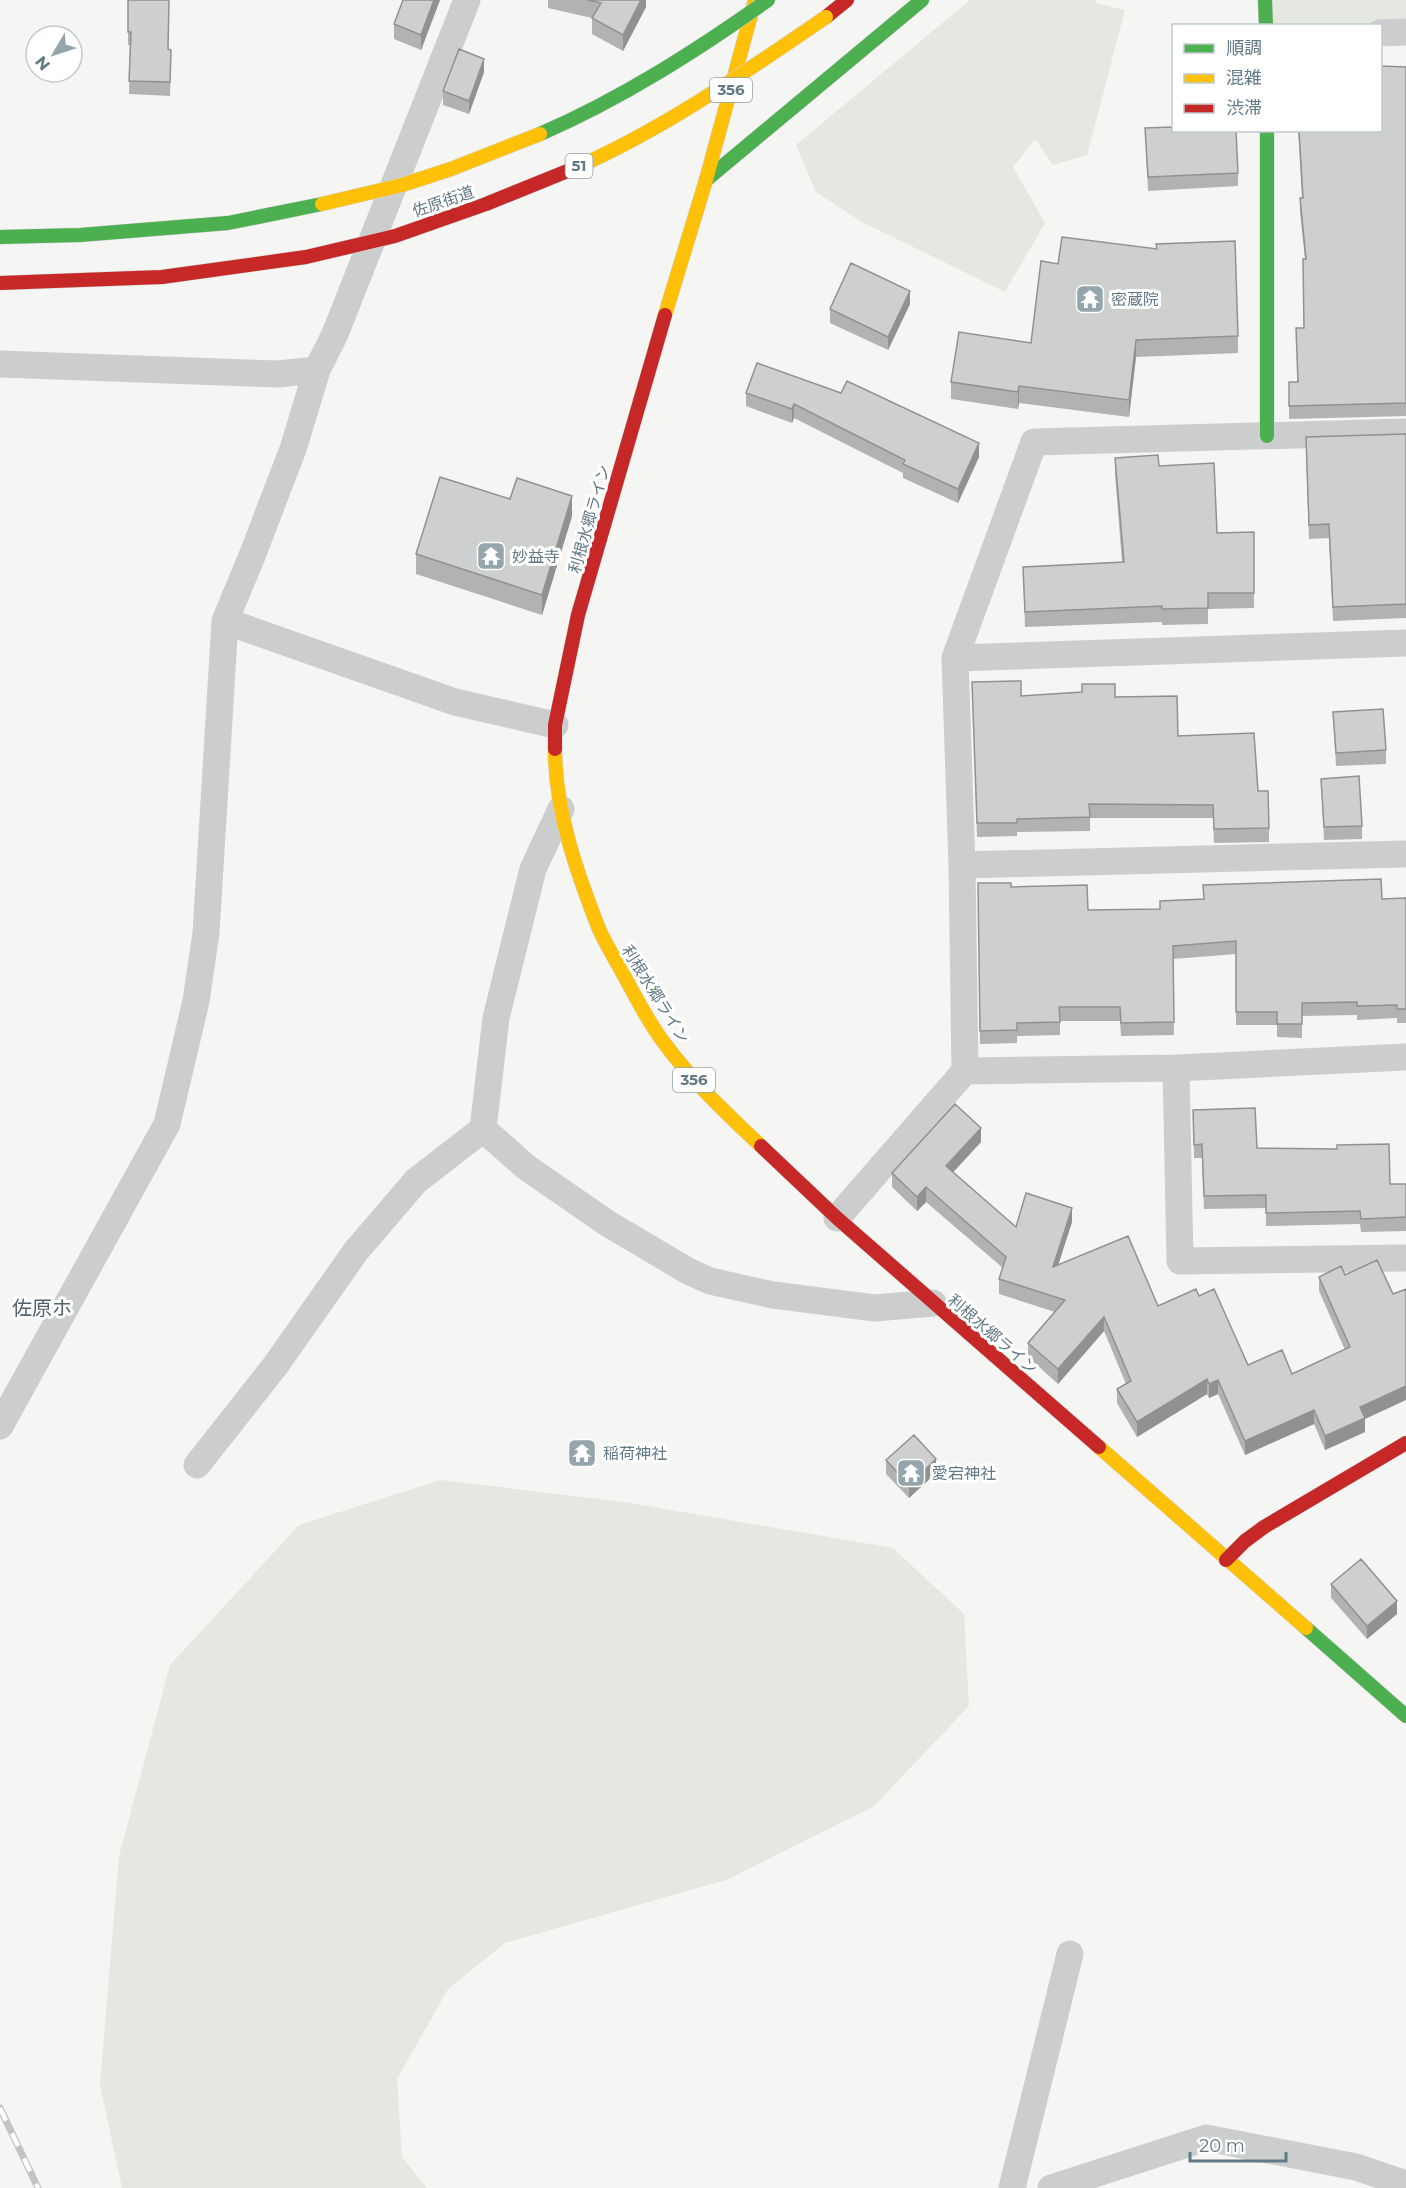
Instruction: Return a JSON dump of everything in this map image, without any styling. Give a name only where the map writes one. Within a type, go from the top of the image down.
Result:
[{"type":"main road","name":"利根水郷ライン","points":[[755,0],[706,180],[581,604],[555,725],[555,767],[561,809],[569,842],[600,931],[639,1004],[664,1043],[705,1093],[837,1218],[1406,1716]]},
{"type":"main road","name":"佐原街道","points":[[0,237],[80,235],[228,223],[322,204],[402,184],[490,154],[574,118],[659,73],[732,27],[768,0]]},
{"type":"main road","name":"佐原街道","points":[[0,283],[162,277],[306,257],[395,236],[486,204],[591,161],[677,114],[761,62],[847,0]]},
{"type":"main road","points":[[706,180],[922,0]]},
{"type":"main road","points":[[1265,0],[1266,24]]},
{"type":"main road","points":[[1267,132],[1268,436]]},
{"type":"main road","points":[[1226,1560],[1245,1541],[1264,1527],[1406,1443]]},
{"type":"street","points":[[0,1426],[167,1124],[196,1001],[206,933],[225,621],[293,449],[317,370],[335,334],[467,0]]},
{"type":"street","points":[[1382,33],[1406,32]]},
{"type":"street","points":[[0,364],[278,374],[317,370]]},
{"type":"street","points":[[837,1218],[964,1071],[962,865],[954,658],[1034,442],[1406,432]]},
{"type":"street","points":[[225,621],[454,702],[555,725]]},
{"type":"street","points":[[954,658],[1406,643]]},
{"type":"street","points":[[197,1465],[274,1366],[356,1251],[401,1198],[416,1181],[483,1129],[496,1018],[533,869],[561,809]]},
{"type":"street","points":[[962,865],[1406,854]]},
{"type":"street","points":[[964,1071],[1176,1068],[1406,1057]]},
{"type":"street","points":[[1176,1068],[1180,1261],[1406,1258]]},
{"type":"street","points":[[483,1129],[526,1167],[606,1223],[688,1271],[710,1281],[773,1295],[875,1308],[933,1303]]},
{"type":"street","points":[[1012,2188],[1070,1954]]},
{"type":"street","points":[[1051,2188],[1206,2138],[1356,2167],[1406,2184]]},
{"type":"shaded area","points":[[970,0],[1096,0],[1096,3],[1125,10],[1087,155],[1053,165],[1035,139],[1013,167],[1045,223],[1005,292],[860,221],[816,192],[796,145]]},
{"type":"shaded area","points":[[1265,0],[1406,0],[1406,32],[1382,26],[1382,24],[1266,24]]},
{"type":"shaded area","points":[[440,1480],[624,1502],[893,1548],[964,1614],[969,1706],[873,1807],[726,1880],[505,1943],[448,1989],[397,2079],[402,2157],[427,2188],[122,2188],[100,2085],[119,1856],[170,1665],[299,1525]]},
{"type":"building","points":[[128,0],[169,0],[170,82],[129,81],[131,32],[128,32]]},
{"type":"building","points":[[403,0],[434,0],[421,35],[394,24]]},
{"type":"building","points":[[588,0],[641,0],[623,35],[592,18],[601,3]]},
{"type":"building","points":[[459,49],[484,59],[469,101],[443,91]]},
{"type":"building","points":[[1382,66],[1406,67],[1406,403],[1289,406],[1289,382],[1298,382],[1296,328],[1304,328],[1303,259],[1306,259],[1300,198],[1303,198],[1299,132],[1382,132]]},
{"type":"building","points":[[1172,127],[1172,132],[1236,132],[1238,173],[1148,177],[1145,128]]},
{"type":"building","points":[[1062,237],[1157,249],[1156,244],[1235,241],[1238,336],[1136,340],[1129,400],[1019,386],[1018,392],[951,382],[959,332],[1031,343],[1041,261],[1058,264]]},
{"type":"building","points":[[851,263],[910,291],[888,337],[830,309]]},
{"type":"building","points":[[757,363],[841,393],[847,381],[979,443],[958,489],[903,464],[905,460],[794,404],[792,409],[746,393]]},
{"type":"building","points":[[1406,434],[1406,604],[1333,607],[1329,524],[1309,525],[1306,437]]},
{"type":"building","points":[[1158,455],[1159,466],[1214,463],[1217,533],[1254,532],[1254,593],[1208,593],[1208,608],[1162,609],[1162,606],[1025,612],[1023,567],[1124,562],[1115,458]]},
{"type":"building","name":"妙益寺","points":[[440,477],[510,499],[517,478],[572,496],[542,595],[416,554]]},
{"type":"building","points":[[1021,681],[1021,696],[1082,692],[1082,684],[1115,684],[1115,697],[1177,696],[1178,736],[1254,733],[1258,791],[1268,791],[1269,828],[1214,829],[1213,805],[1089,804],[1090,817],[1017,819],[1017,823],[977,823],[972,682]]},
{"type":"building","points":[[1383,709],[1386,750],[1336,753],[1333,712]]},
{"type":"building","points":[[1359,776],[1362,826],[1324,827],[1321,779]]},
{"type":"building","points":[[1381,879],[1382,899],[1406,898],[1406,1009],[1397,1009],[1397,1005],[1357,1006],[1357,1002],[1302,1003],[1302,1024],[1277,1024],[1277,1012],[1236,1012],[1236,941],[1173,946],[1174,1022],[1121,1023],[1120,1007],[1059,1007],[1060,1022],[1017,1023],[1017,1030],[980,1031],[978,883],[1011,883],[1011,887],[1087,885],[1088,910],[1160,909],[1160,901],[1204,899],[1203,885]]},
{"type":"building","points":[[955,1104],[981,1128],[946,1166],[1016,1227],[1026,1193],[1072,1208],[1053,1267],[1128,1236],[1158,1306],[1196,1289],[1199,1296],[1214,1289],[1248,1365],[1282,1350],[1292,1374],[1350,1347],[1319,1277],[1341,1266],[1345,1275],[1377,1260],[1393,1294],[1406,1289],[1406,1386],[1360,1407],[1365,1418],[1325,1436],[1314,1410],[1245,1441],[1218,1380],[1209,1384],[1207,1379],[1137,1422],[1117,1389],[1131,1381],[1104,1317],[1058,1369],[1028,1343],[1065,1300],[999,1279],[1006,1257],[926,1187],[917,1197],[892,1173]]},
{"type":"building","points":[[1255,1108],[1257,1148],[1337,1149],[1337,1145],[1389,1144],[1390,1184],[1406,1184],[1406,1217],[1361,1219],[1360,1211],[1266,1213],[1266,1195],[1204,1196],[1202,1144],[1194,1145],[1193,1110]]},
{"type":"building","points":[[914,1435],[936,1459],[909,1485],[886,1460]]},
{"type":"building","points":[[1361,1559],[1397,1601],[1367,1626],[1331,1584]]},
{"type":"railway","points":[[0,2108],[38,2188]]},
{"type":"traffic: fast","points":[[540,134],[629,90],[713,38],[768,0]]},
{"type":"traffic: fast","points":[[706,180],[922,0]]},
{"type":"traffic: fast","points":[[1265,0],[1266,24]]},
{"type":"traffic: fast","points":[[1267,132],[1267,436]]},
{"type":"traffic: fast","points":[[0,237],[80,235],[228,223],[322,204]]},
{"type":"traffic: fast","points":[[1306,1628],[1406,1716]]},
{"type":"traffic: slow","points":[[665,315],[706,180],[755,0]]},
{"type":"traffic: slow","points":[[570,170],[669,120],[826,17]]},
{"type":"traffic: slow","points":[[322,204],[402,185],[451,169],[540,134]]},
{"type":"traffic: slow","points":[[555,749],[563,818],[583,886],[605,942],[645,1014],[665,1044],[699,1085],[761,1146]]},
{"type":"traffic: slow","points":[[1099,1447],[1306,1628]]},
{"type":"traffic: jam","points":[[826,17],[847,0]]},
{"type":"traffic: jam","points":[[306,257],[395,236],[486,204],[570,170]]},
{"type":"traffic: jam","points":[[0,283],[162,277],[306,257]]},
{"type":"traffic: jam","points":[[555,749],[555,725],[578,615],[665,315]]},
{"type":"traffic: jam","points":[[761,1146],[837,1218],[1099,1447]]},
{"type":"traffic: jam","points":[[1226,1560],[1245,1541],[1264,1527],[1406,1443]]},
{"type":"place","name":"密蔵院","points":[[1090,299]]},
{"type":"place","name":"妙益寺","points":[[491,556]]},
{"type":"place","name":"稲荷神社","points":[[582,1453]]},
{"type":"place","name":"愛宕神社","points":[[911,1473]]},
{"type":"district","name":"佐原ホ","points":[[42,1308]]}]
